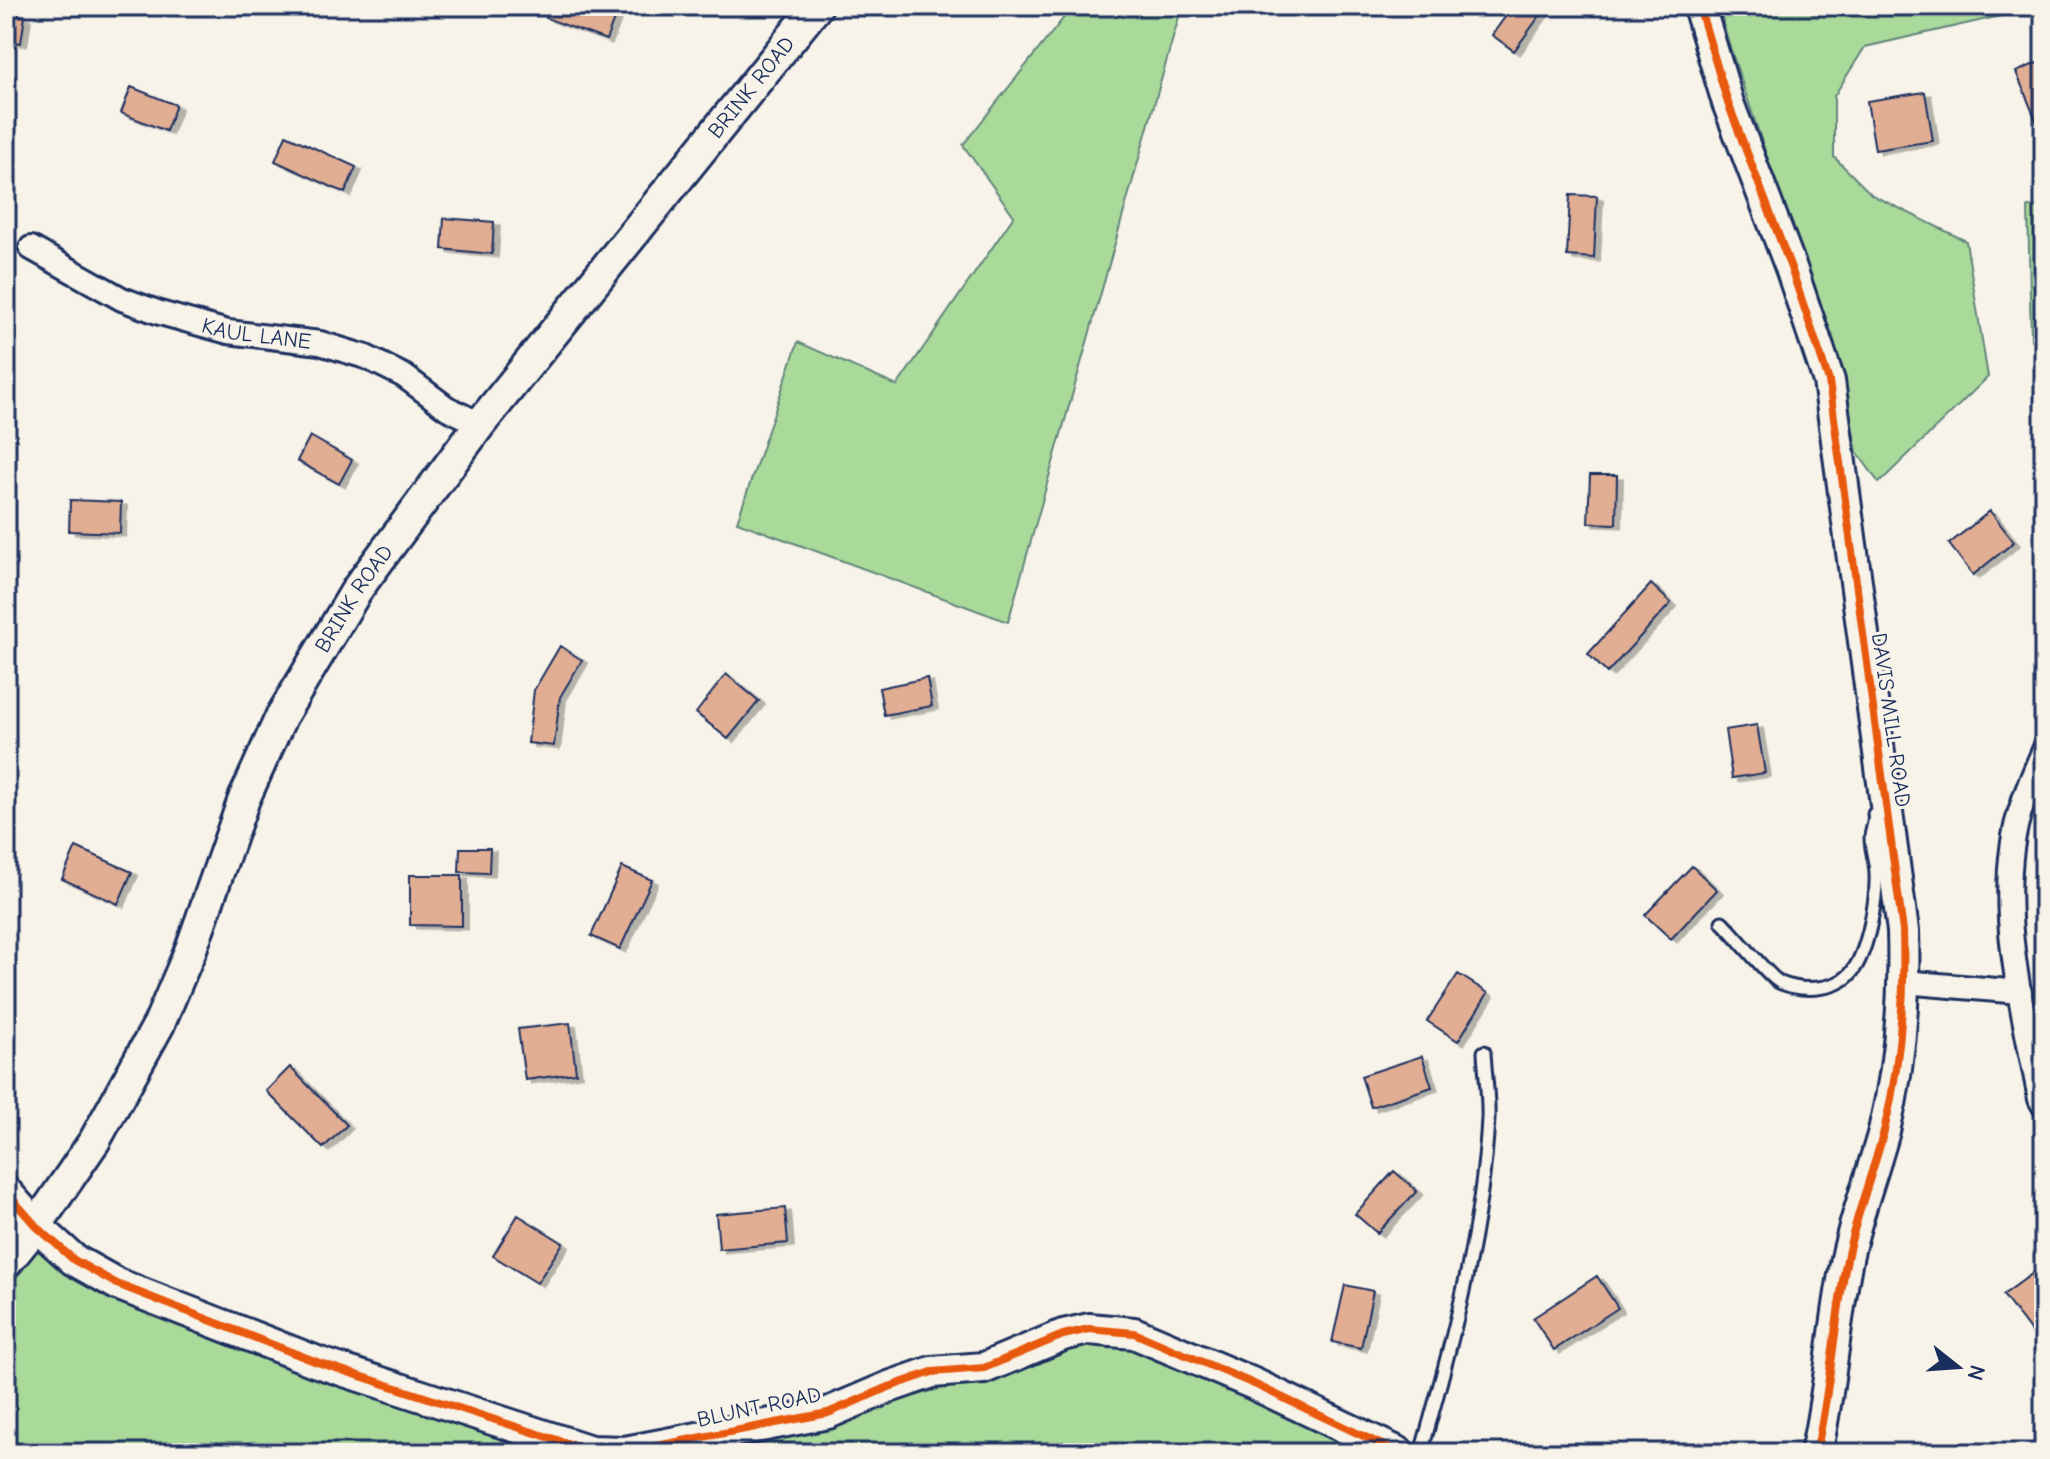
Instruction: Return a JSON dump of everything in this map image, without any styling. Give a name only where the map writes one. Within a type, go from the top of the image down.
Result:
[{"type":"street","name":"BRINK ROAD","points":[[6,1263],[36,1226],[95,1140],[159,1024],[191,949],[244,799],[281,717],[358,588],[480,424],[817,6]]},
{"type":"street","name":"DAVIS MILL ROAD","points":[[1699,6],[1728,103],[1791,268],[1829,381],[1903,931],[1904,982],[1884,1129],[1848,1254],[1828,1400],[1816,1453]]},
{"type":"street","name":"KAUL LANE","points":[[31,248],[122,299],[160,313],[228,332],[320,343],[366,357],[404,376],[447,408],[480,424]]},
{"type":"street","points":[[2044,750],[2021,804],[2012,849],[2010,893],[2020,992],[2040,1099],[2044,1106]]},
{"type":"street","points":[[1904,982],[2020,992]]},
{"type":"street","name":"BLUNT ROAD","points":[[6,1192],[36,1226],[74,1260],[117,1284],[317,1362],[591,1451],[625,1452],[828,1413],[932,1372],[984,1368],[1063,1335],[1089,1329],[1134,1333],[1254,1384],[1399,1453]]},
{"type":"lane","points":[[1722,922],[1779,983],[1812,988],[1827,987],[1843,980],[1854,970],[1869,927],[1875,899],[1876,875],[1871,839],[1876,821],[1874,814],[1885,811]]},
{"type":"lane","points":[[1421,1453],[1454,1338],[1479,1197],[1488,1117],[1484,1052]]},
{"type":"green space","points":[[1073,6],[1182,6],[1008,622],[737,522],[798,342],[897,386],[1014,216],[963,145]]},
{"type":"green space","points":[[1719,6],[2044,6],[1865,47],[1834,96],[1834,157],[1872,195],[1966,241],[1988,377],[1879,483],[1857,452],[1833,337],[1784,207]]},
{"type":"green space","points":[[2028,207],[2044,208],[2044,327],[2031,340]]},
{"type":"green space","points":[[6,1210],[37,1245],[569,1453],[6,1453]]},
{"type":"green space","points":[[1082,1343],[1134,1345],[1385,1453],[691,1453],[723,1450],[946,1387]]},
{"type":"building","points":[[550,6],[595,6],[616,14],[606,40],[546,18]]},
{"type":"building","points":[[1513,6],[1547,6],[1514,51],[1492,35]]},
{"type":"building","points":[[6,13],[25,16],[21,43],[6,41]]},
{"type":"building","points":[[2044,60],[2044,128],[2040,130],[2016,72]]},
{"type":"building","points":[[131,87],[176,105],[166,131],[121,113]]},
{"type":"building","points":[[1925,92],[1933,141],[1875,150],[1867,101]]},
{"type":"building","points":[[286,135],[356,167],[345,193],[275,161]]},
{"type":"building","points":[[1570,195],[1597,196],[1594,258],[1567,256]]},
{"type":"building","points":[[444,218],[494,222],[492,254],[442,249]]},
{"type":"building","points":[[310,436],[352,460],[339,484],[297,461]]},
{"type":"building","points":[[1590,475],[1617,475],[1616,524],[1588,523]]},
{"type":"building","points":[[70,500],[121,502],[120,533],[69,531]]},
{"type":"building","points":[[1990,511],[2014,542],[1973,575],[1949,544]]},
{"type":"building","points":[[1651,584],[1671,603],[1607,673],[1588,654]]},
{"type":"building","points":[[560,646],[582,660],[560,697],[554,746],[528,743],[534,690]]},
{"type":"building","points":[[726,674],[759,701],[728,739],[696,713]]},
{"type":"building","points":[[927,678],[932,706],[884,715],[879,688]]},
{"type":"building","points":[[1757,725],[1765,773],[1732,778],[1725,730]]},
{"type":"building","points":[[76,847],[132,872],[118,904],[62,879]]},
{"type":"building","points":[[460,848],[490,848],[489,873],[459,872]]},
{"type":"building","points":[[1692,866],[1717,890],[1671,939],[1645,915]]},
{"type":"building","points":[[622,867],[652,880],[620,949],[591,936]]},
{"type":"building","points":[[410,875],[462,875],[462,926],[410,925]]},
{"type":"building","points":[[1458,974],[1488,993],[1458,1041],[1427,1021]]},
{"type":"building","points":[[570,1023],[576,1073],[525,1080],[518,1029]]},
{"type":"building","points":[[1422,1056],[1432,1087],[1371,1107],[1361,1076]]},
{"type":"building","points":[[290,1067],[347,1125],[323,1148],[266,1091]]},
{"type":"building","points":[[1394,1171],[1417,1191],[1377,1233],[1355,1214]]},
{"type":"building","points":[[785,1208],[788,1243],[719,1249],[716,1214]]},
{"type":"building","points":[[518,1215],[563,1243],[537,1283],[493,1256]]},
{"type":"building","points":[[2040,1268],[2044,1274],[2044,1324],[2032,1333],[2003,1295]]},
{"type":"building","points":[[1597,1276],[1618,1308],[1554,1350],[1533,1318]]},
{"type":"building","points":[[1345,1285],[1373,1291],[1361,1348],[1332,1342]]},
{"type":"cycle path","points":[[1699,6],[1728,103],[1791,268],[1829,381],[1903,931],[1902,1006],[1894,1082],[1884,1131],[1848,1254],[1816,1453]]},
{"type":"cycle path","points":[[6,1192],[36,1226],[74,1260],[117,1284],[317,1362],[591,1451],[625,1452],[828,1413],[932,1372],[984,1368],[1063,1335],[1089,1329],[1134,1333],[1254,1384],[1399,1453]]}]
